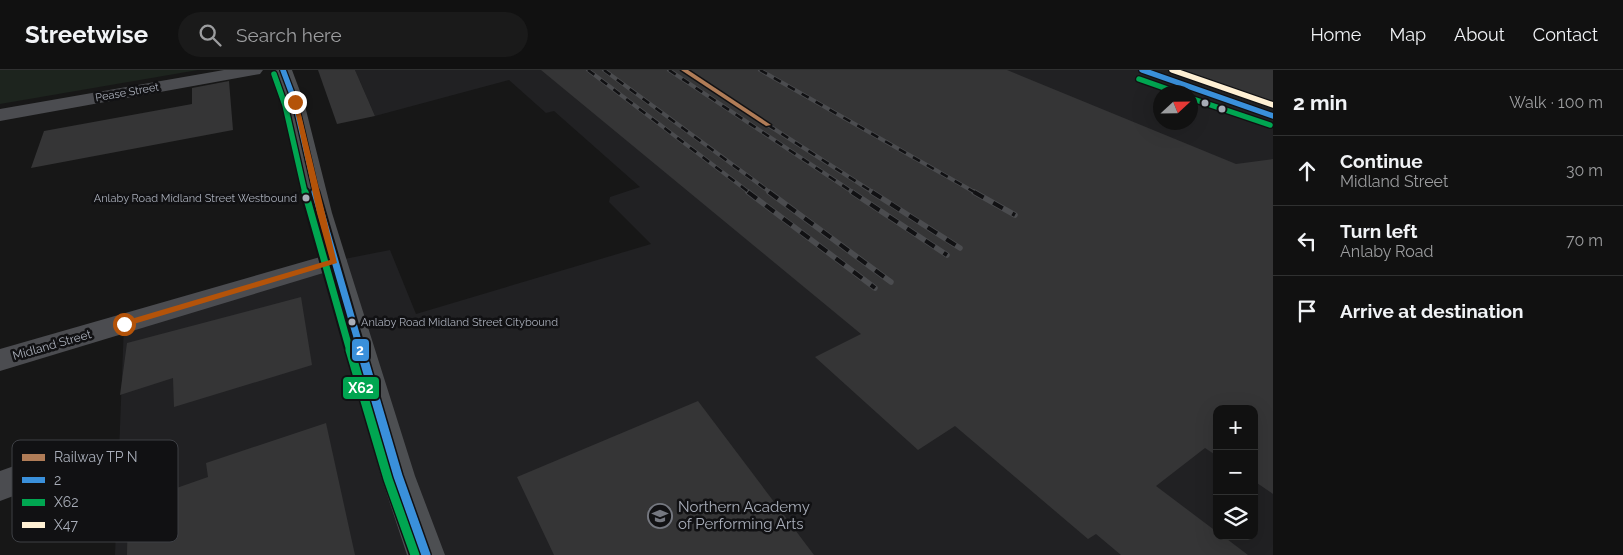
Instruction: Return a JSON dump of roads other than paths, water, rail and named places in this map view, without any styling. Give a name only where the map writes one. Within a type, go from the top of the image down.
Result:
[{"type":"main road","points":[[283,70],[295,102],[320,213],[334,261],[398,476],[426,555]]},
{"type":"street","name":"Pease Street","points":[[0,114],[254,70]]},
{"type":"street","name":"Midland Street","points":[[0,360],[334,261]]},
{"type":"railway","points":[[588,70],[750,193]]},
{"type":"railway","points":[[604,70],[771,193]]},
{"type":"railway","points":[[669,70],[854,193]]},
{"type":"railway","points":[[760,70],[976,193]]},
{"type":"railway","points":[[768,125],[874,193]]},
{"type":"railway","points":[[748,192],[875,288]]},
{"type":"railway","points":[[769,192],[891,282]]},
{"type":"railway","points":[[852,192],[947,255]]},
{"type":"railway","points":[[872,192],[960,248]]},
{"type":"railway","points":[[974,192],[1015,215]]},
{"type":"place","name":"Anlaby Road Midland Street Westbound","points":[[306,198]]},
{"type":"place","name":"Anlaby Road Midland Street Citybound","points":[[352,322]]},
{"type":"place","name":"Northern Academy of Performing Arts","points":[[660,516]]}]
